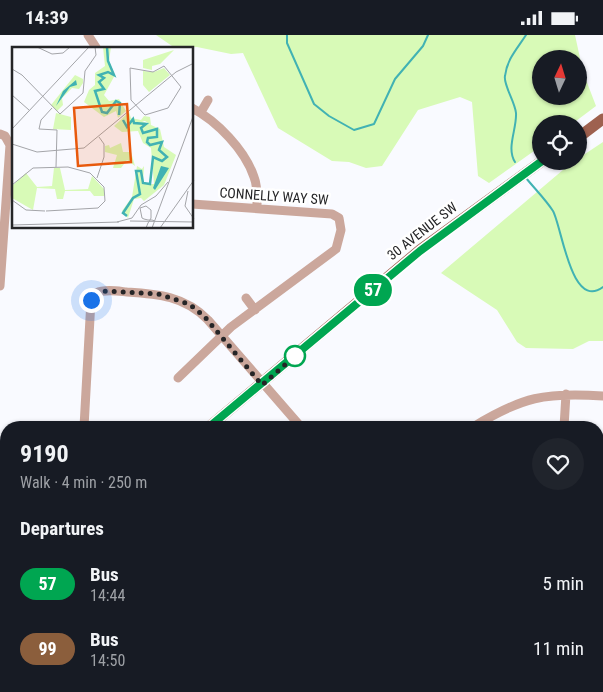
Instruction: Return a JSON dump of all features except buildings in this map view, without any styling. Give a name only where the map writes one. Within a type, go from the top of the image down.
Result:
[{"type":"main road","points":[[587,131],[603,119]]},
{"type":"main road","points":[[587,132],[603,123]]},
{"type":"main road","name":"30 AVENUE SW","points":[[217,421],[262,385],[420,251],[532,168]]},
{"type":"street","points":[[88,35],[96,47]]},
{"type":"street","points":[[208,100],[197,110],[221,127],[249,166],[256,185],[256,208]]},
{"type":"street","points":[[0,134],[5,136],[10,145],[10,193],[0,286]]},
{"type":"street","name":"CONNELLY WAY SW","points":[[178,378],[221,337],[255,309],[336,249],[341,225],[339,218],[332,214],[194,204]]},
{"type":"street","points":[[84,421],[91,300],[96,293],[106,291],[173,297],[200,312],[295,421]]},
{"type":"street","points":[[246,298],[255,309]]},
{"type":"street","points":[[484,421],[515,403],[540,397],[566,394],[603,396]]},
{"type":"street","points":[[564,421],[566,394]]},
{"type":"green space","points":[[156,35],[575,35],[578,50],[532,50],[532,105],[588,105],[588,85],[596,106],[584,115],[532,115],[532,152],[489,183],[478,176],[472,102],[460,97],[418,110],[382,166],[366,168],[349,162],[332,161],[278,128],[243,53],[231,54],[197,47],[174,47]]},
{"type":"green space","points":[[603,142],[603,341],[589,341],[573,349],[526,348],[517,342],[497,310],[441,273],[563,170],[587,170],[587,153]]},
{"type":"waterway","points":[[287,35],[287,43],[314,104],[329,116],[354,130],[374,124],[395,79],[423,46],[428,35]]},
{"type":"waterway","points":[[515,162],[512,157],[512,145],[516,113],[505,76],[510,59],[526,35]]},
{"type":"waterway","points":[[526,178],[553,211],[575,278],[583,287],[592,291],[603,287]]},
{"type":"bus line","name":"57","points":[[217,421],[262,385],[420,251],[532,168]]},
{"type":"route","points":[[91,300],[99,291],[106,291],[158,294],[173,297],[189,304],[204,316],[262,385],[295,356]]}]
